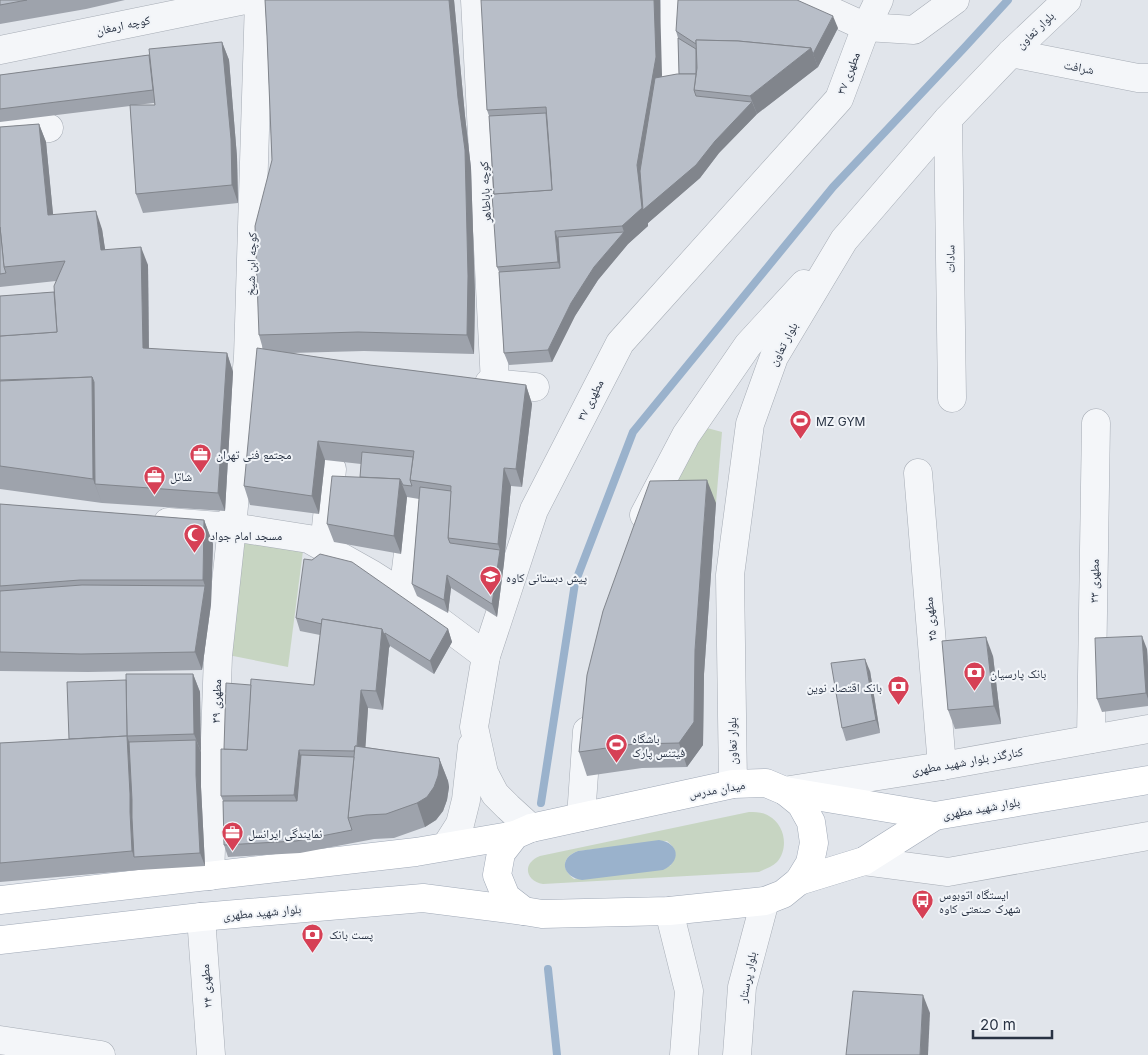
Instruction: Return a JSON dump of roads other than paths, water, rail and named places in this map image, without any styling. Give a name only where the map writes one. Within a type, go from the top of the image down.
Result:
[{"type":"main road","name":"بلوار شهید مطهری","points":[[799,881],[864,861],[935,816],[1148,780]]},
{"type":"main road","name":"میدان مدرس","points":[[523,831],[733,784],[766,783],[785,791],[801,804],[811,822],[814,843],[810,863],[799,881],[784,894],[765,901],[669,911],[542,914],[524,911]]},
{"type":"main road","points":[[785,791],[935,816]]},
{"type":"main road","points":[[0,900],[416,852],[523,831]]},
{"type":"main road","points":[[523,831],[501,853],[497,875],[506,897],[524,911]]},
{"type":"main road","name":"بلوار شهید مطهری","points":[[0,940],[201,917],[423,898],[524,911]]},
{"type":"street","name":"کوچه ارمغان","points":[[0,50],[245,0]]},
{"type":"street","name":"کوچه ابن شیخ","points":[[232,527],[258,358],[259,0]]},
{"type":"street","name":"کوچه باباطاهر","points":[[475,0],[494,383]]},
{"type":"street","points":[[672,73],[675,0]]},
{"type":"street","points":[[807,0],[866,27],[914,30],[955,0]]},
{"type":"street","name":"مطهری ۳۷","points":[[523,831],[508,808],[495,794],[484,773],[474,727],[486,656],[534,510],[620,343],[839,99],[866,27],[879,0]]},
{"type":"street","name":"بلوار تعاون","points":[[733,784],[730,575],[750,424],[774,357],[844,240],[948,120],[1011,53],[1067,0]]},
{"type":"street","name":"شرافت","points":[[1011,53],[1138,78],[1148,78]]},
{"type":"street","name":"سادات","points":[[948,120],[952,398]]},
{"type":"street","points":[[0,134],[48,128]]},
{"type":"street","points":[[633,540],[686,435],[748,345],[844,240]]},
{"type":"street","points":[[465,380],[535,387]]},
{"type":"street","name":"مطهری ۳۳","points":[[1091,739],[1096,423]]},
{"type":"street","points":[[324,547],[332,469]]},
{"type":"street","name":"مطهری ۳۵","points":[[918,473],[942,766]]},
{"type":"street","points":[[403,594],[414,504]]},
{"type":"street","points":[[145,520],[232,527],[309,539],[403,594],[486,656]]},
{"type":"street","name":"مطهری ۳۹","points":[[210,876],[206,685],[218,656],[232,527]]},
{"type":"street","points":[[581,817],[588,711]]},
{"type":"street","points":[[446,846],[460,824],[466,800],[474,727]]},
{"type":"street","name":"کنارگذر بلوار شهید مطهری","points":[[785,791],[942,766],[1148,729]]},
{"type":"street","points":[[864,861],[948,872],[1148,836]]},
{"type":"street","name":"بلوار پرستار","points":[[737,1055],[742,988],[765,901]]},
{"type":"street","points":[[669,911],[689,991],[684,1055]]},
{"type":"street","name":"مطهری ۲۴","points":[[201,917],[211,1055]]},
{"type":"street","points":[[11,1046],[101,1055]]},
{"type":"water","points":[[659,840],[671,845],[676,853],[673,862],[663,870],[582,880],[570,875],[565,867],[567,858],[578,851]]},
{"type":"waterway","points":[[541,803],[575,583],[633,432],[833,187],[1008,0]]},
{"type":"waterway","points":[[548,969],[557,1055]]},
{"type":"place","name":"MZ GYM","points":[[800,440]]},
{"type":"place","name":"مجتمع فنی تهران","points":[[200,473]]},
{"type":"place","name":"شاتل","points":[[154,495]]},
{"type":"place","name":"مسجد امام جواد","points":[[194,554]]},
{"type":"place","name":"پیش دبستانی کاوه","points":[[490,596]]},
{"type":"place","name":"بانک پارسیان","points":[[974,692]]},
{"type":"place","name":"بانک اقتصاد نوین","points":[[898,706]]},
{"type":"place","name":"باشگاه فیتنس پارک","points":[[616,764]]},
{"type":"place","name":"نمایندگی ایرانسل","points":[[232,852]]},
{"type":"place","name":"ایستگاه اتوبوس شهرک صنعتی کاوه","points":[[923,920]]},
{"type":"place","name":"پست بانک","points":[[313,953]]}]
